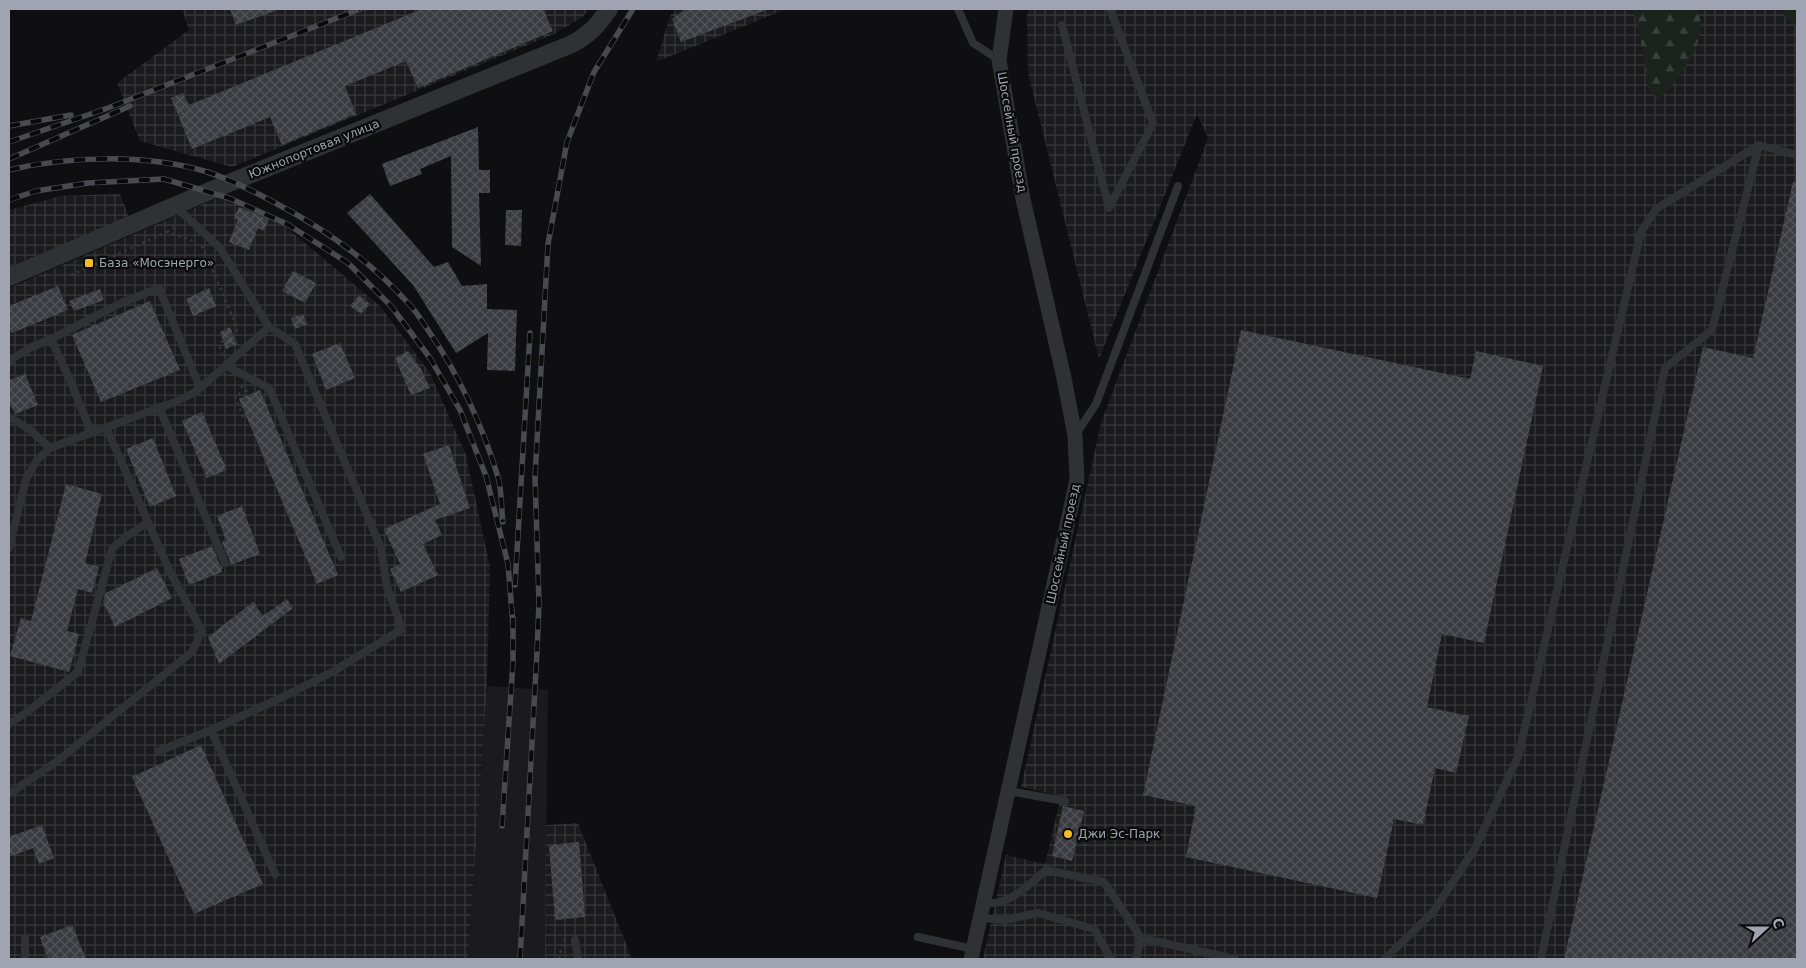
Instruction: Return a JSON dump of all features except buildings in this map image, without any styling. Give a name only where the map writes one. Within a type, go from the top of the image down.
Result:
[{"type":"street","name":"Южнопортовая улица","points":[[9,277],[175,206],[572,44],[597,27],[609,9]]},
{"type":"street","name":"Шоссейный проезд","points":[[972,954],[1077,480],[1074,436],[1064,378],[1023,199],[999,60],[1006,9]]},
{"type":"lane","points":[[958,9],[973,43],[999,60]]},
{"type":"lane","points":[[1062,25],[1109,208],[1153,123],[1110,9]]},
{"type":"lane","points":[[1386,959],[1433,912],[1474,850],[1518,757],[1641,232],[1656,209],[1759,145],[1797,155]]},
{"type":"lane","points":[[1541,959],[1665,368],[1712,330],[1759,145]]},
{"type":"lane","points":[[1074,436],[1096,404],[1178,186]]},
{"type":"lane","points":[[159,751],[211,730],[285,696],[402,630],[387,587],[381,548],[295,344],[269,327],[220,248],[175,206]]},
{"type":"lane","points":[[9,364],[14,358],[32,347],[119,304],[159,288],[200,388]]},
{"type":"lane","points":[[9,548],[26,479],[37,460],[50,448],[175,402],[200,388],[269,327]]},
{"type":"lane","points":[[51,339],[91,432]]},
{"type":"lane","points":[[226,366],[269,388],[341,557]]},
{"type":"lane","points":[[159,408],[225,563]]},
{"type":"lane","points":[[9,417],[29,429],[50,448]]},
{"type":"lane","points":[[9,794],[56,762],[192,652],[202,631],[170,572],[106,427]]},
{"type":"lane","points":[[9,724],[28,712],[78,672],[112,549],[126,536],[147,523]]},
{"type":"lane","points":[[211,730],[275,874]]},
{"type":"lane","points":[[1008,791],[1065,801]]},
{"type":"lane","points":[[984,902],[990,903],[1015,897],[1046,870],[1104,882],[1141,938],[1235,959]]},
{"type":"lane","points":[[981,918],[1005,920],[1038,913],[1094,929],[1110,959]]},
{"type":"lane","points":[[918,936],[972,954]]},
{"type":"lane","points":[[1136,959],[1141,938]]},
{"type":"lane","points":[[25,939],[25,959]]},
{"type":"lane","points":[[575,940],[578,959]]},
{"type":"path","points":[[71,275],[168,232],[201,243],[238,329],[233,336],[223,340],[220,347],[226,366]]},
{"type":"path","points":[[240,385],[245,391]]},
{"type":"path","points":[[243,417],[235,396],[253,389]]},
{"type":"shaded area","points":[[182,9],[588,9],[583,17],[554,34],[232,167],[140,141],[117,83],[189,30]]},
{"type":"shaded area","points":[[676,9],[786,9],[656,62],[670,16]]},
{"type":"shaded area","points":[[1029,9],[1797,9],[1797,959],[983,959],[1006,855],[1045,864],[1061,796],[1021,787],[1101,423],[1208,138],[1197,114],[1099,359],[1028,73],[1027,15]]},
{"type":"shaded area","points":[[120,194],[129,217],[9,267],[9,210],[60,196]]},
{"type":"shaded area","points":[[220,197],[281,223],[380,306],[430,373],[466,455],[490,567],[487,686],[468,959],[9,959],[9,288]]},
{"type":"shaded area","points":[[487,686],[548,690],[545,959],[468,959]]},
{"type":"shaded area","points":[[578,823],[632,959],[545,959],[546,825]]},
{"type":"green space","points":[[1632,9],[1698,9],[1701,29],[1696,48],[1679,77],[1658,100],[1648,87],[1639,29]]},
{"type":"green space","points":[[1783,9],[1797,9],[1797,26],[1785,17]]},
{"type":"railway","points":[[9,142],[108,108],[360,9]]},
{"type":"railway","points":[[520,959],[539,602],[535,477],[548,244],[567,142],[594,72],[633,9]]},
{"type":"railway","points":[[9,159],[130,106]]},
{"type":"railway","points":[[9,126],[71,115]]},
{"type":"railway","points":[[9,170],[56,162],[107,159],[157,162],[204,171],[242,186],[270,200],[348,248],[379,274],[411,306],[450,364],[469,400],[492,457],[501,493],[503,522]]},
{"type":"railway","points":[[9,200],[36,191],[88,183],[164,179],[229,198],[287,224],[348,263],[391,306],[430,358],[460,410],[486,476],[508,564],[513,625]]},
{"type":"railway","points":[[515,585],[530,333]]},
{"type":"railway","points":[[502,826],[513,662],[513,618]]},
{"type":"place","name":"База «Мосэнерго»","points":[[89,263]]},
{"type":"place","name":"Джи Эс-Парк","points":[[1068,834]]}]
